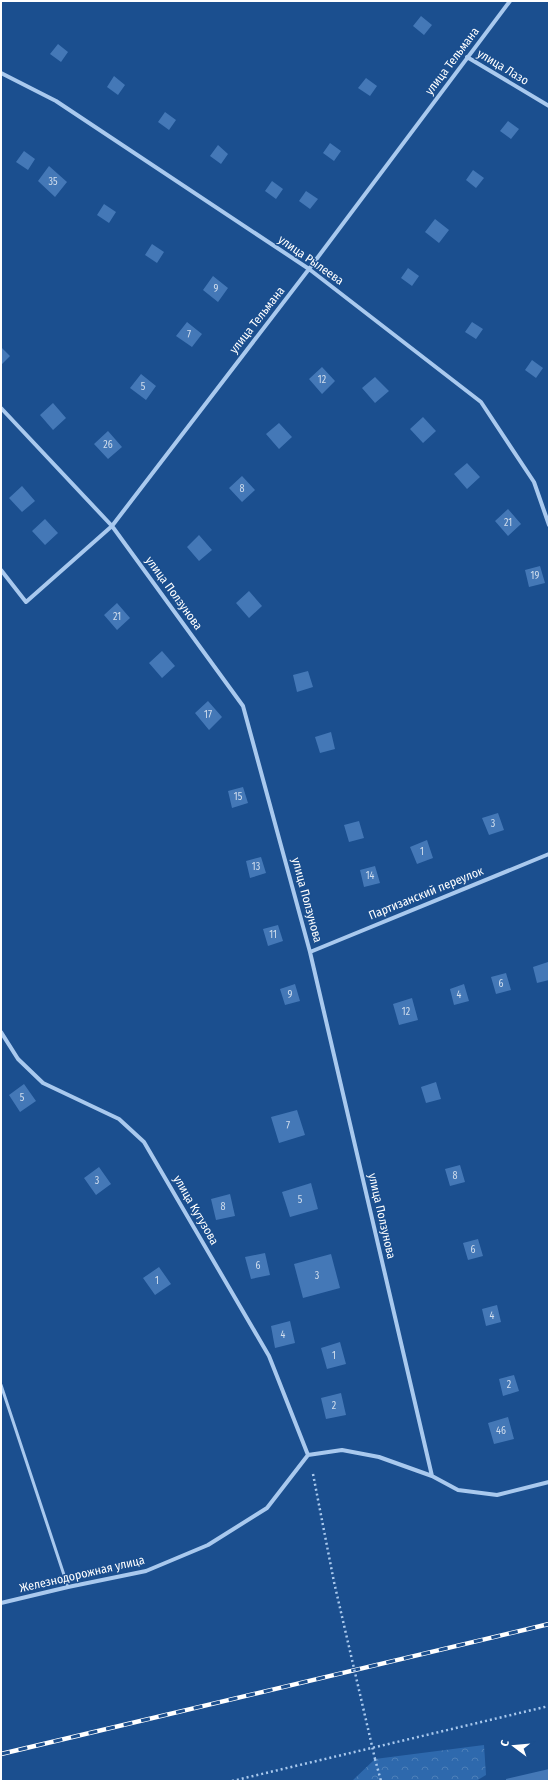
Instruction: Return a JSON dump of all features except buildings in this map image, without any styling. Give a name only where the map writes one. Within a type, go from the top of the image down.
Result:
[{"type":"street","name":"улица Тельмана","points":[[1,570],[26,602],[112,526],[309,269],[510,1]]},
{"type":"street","name":"улица Лазо","points":[[467,57],[549,106]]},
{"type":"street","name":"улица Рылеева","points":[[1,73],[56,101],[309,269],[481,402],[534,482],[549,525]]},
{"type":"street","name":"улица Ползунова","points":[[1,408],[112,526],[244,706],[310,952],[432,1476]]},
{"type":"street","name":"Партизанский переулок","points":[[310,952],[549,854]]},
{"type":"street","name":"улица Кутузова","points":[[1,1032],[18,1059],[43,1083],[119,1119],[144,1142],[269,1356],[308,1455]]},
{"type":"street","points":[[308,1455],[342,1450],[379,1457],[432,1476],[458,1490],[497,1495],[549,1482]]},
{"type":"street","name":"Железнодорожная улица","points":[[1,1603],[146,1571],[208,1545],[267,1508],[308,1455]]},
{"type":"lane","points":[[1,1385],[68,1587]]},
{"type":"path","points":[[318,1497],[334,1582],[381,1781]]},
{"type":"path","points":[[232,1781],[549,1706]]},
{"type":"green space","points":[[484,1745],[486,1775],[476,1781],[352,1781],[375,1759]]},
{"type":"railway","points":[[1,1754],[549,1624]]}]
